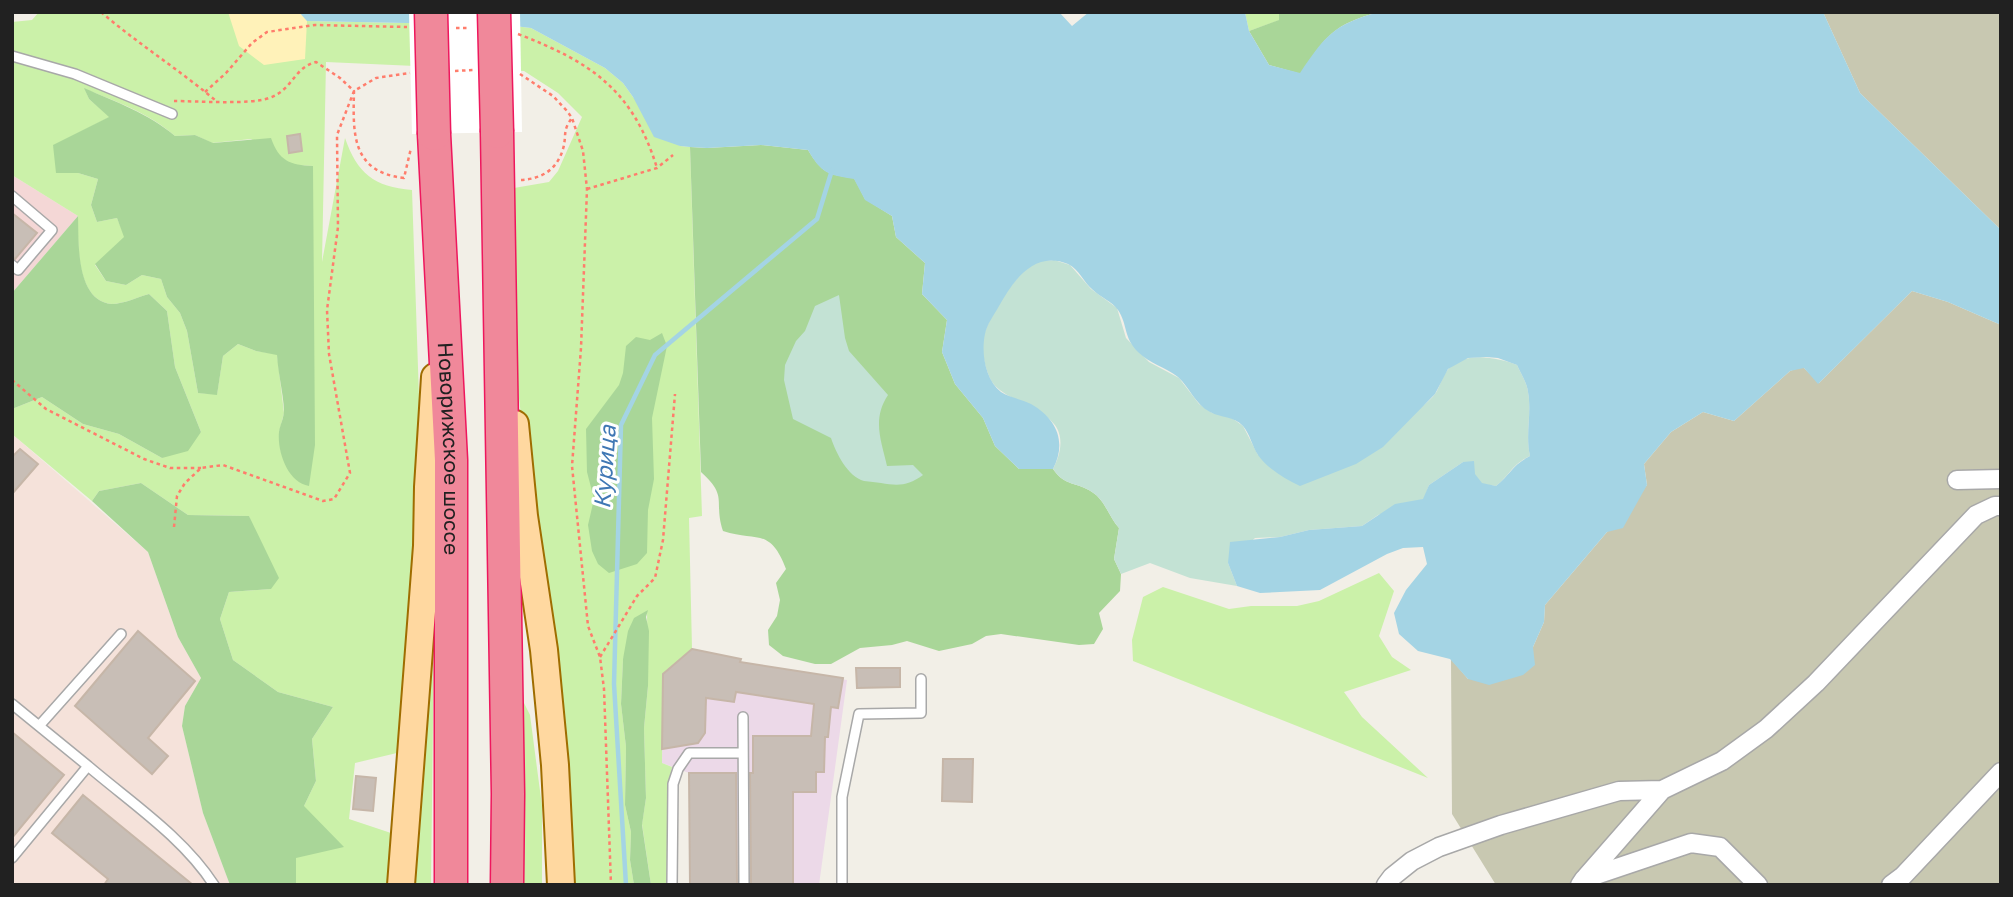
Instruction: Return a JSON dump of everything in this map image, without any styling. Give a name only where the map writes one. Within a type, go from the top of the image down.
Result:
[{"type":"highway","name":"Новорижское шоссе","points":[[430,22],[423,139],[442,273],[451,460],[451,885]]},
{"type":"highway","points":[[495,24],[508,767],[507,885]]},
{"type":"main road","points":[[499,268],[524,516],[544,650],[555,765],[561,885]]},
{"type":"main road","points":[[401,885],[427,546],[428,487],[442,273]]},
{"type":"street","points":[[1957,480],[2001,479]]},
{"type":"street","points":[[1582,882],[1662,790],[1722,761],[1766,729],[1816,683],[1976,515],[2001,506]]},
{"type":"street","points":[[1891,885],[2001,772]]},
{"type":"street","points":[[1386,885],[1412,861],[1439,847],[1501,825],[1619,791],[1662,790]]},
{"type":"street","points":[[1582,882],[1691,843],[1720,847],[1758,885]]},
{"type":"lane","points":[[12,56],[75,74],[172,114]]},
{"type":"lane","points":[[12,196],[52,230],[18,270],[12,265]]},
{"type":"lane","points":[[38,726],[121,634]]},
{"type":"lane","points":[[842,885],[842,797],[859,714],[921,713],[921,679]]},
{"type":"lane","points":[[12,704],[173,838],[204,869],[214,885]]},
{"type":"lane","points":[[743,717],[744,885]]},
{"type":"lane","points":[[672,885],[673,784],[678,769],[689,753],[743,753]]},
{"type":"lane","points":[[12,858],[88,766]]},
{"type":"path","points":[[101,12],[127,35],[181,72],[215,100]]},
{"type":"path","points":[[205,92],[226,74],[252,43],[267,32],[315,25],[430,22],[495,24],[582,63],[610,83],[638,122],[657,168]]},
{"type":"path","points":[[139,101],[269,98],[285,89],[304,65],[316,62],[354,91],[355,138],[361,154],[380,172],[404,178],[423,139]]},
{"type":"path","points":[[511,68],[553,96],[572,118],[583,151],[587,189],[581,348],[572,466],[588,626],[600,657],[604,689],[611,885]]},
{"type":"path","points":[[447,71],[473,70]]},
{"type":"path","points":[[12,380],[46,409],[144,459],[170,468],[201,468],[222,464],[323,500],[334,499],[350,473],[329,354],[327,310],[338,227],[337,135],[354,91],[376,78],[422,72]]},
{"type":"path","points":[[520,180],[542,176],[551,170],[562,150],[565,128],[572,118]]},
{"type":"path","points":[[587,189],[657,168],[673,155]]},
{"type":"path","points":[[600,657],[637,596],[655,578],[663,540],[675,394]]},
{"type":"path","points":[[174,527],[177,496],[185,483],[201,468]]},
{"type":"shaded area","points":[[1823,12],[2001,12],[2001,230],[1860,93]]},
{"type":"shaded area","points":[[12,175],[78,216],[12,293]]},
{"type":"shaded area","points":[[1054,260],[1070,265],[1091,289],[1117,308],[1126,338],[1149,362],[1179,378],[1199,404],[1212,413],[1229,416],[1243,426],[1258,455],[1417,410],[1435,394],[1453,365],[1480,357],[1517,365],[1528,392],[1530,456],[1496,486],[1482,484],[1463,462],[1429,485],[1424,499],[1378,515],[1362,526],[1255,538],[1228,563],[1237,586],[1190,578],[1150,563],[1121,574],[1114,559],[1119,528],[1104,504],[1087,489],[1062,479],[1053,469],[1060,446],[1054,424],[1039,411],[998,389],[990,379],[984,359],[984,335],[1002,298],[1030,267],[1040,261]]},
{"type":"shaded area","points":[[1912,291],[1948,302],[2001,325],[2001,885],[1496,885],[1452,814],[1451,659],[1468,679],[1533,647],[1544,622],[1545,605],[1647,485],[1644,464],[1671,432],[1703,412],[1734,421],[1790,371],[1798,368],[1804,368],[1819,383]]},
{"type":"shaded area","points":[[839,295],[849,351],[888,395],[879,421],[887,466],[913,465],[923,475],[912,481],[893,485],[858,479],[843,464],[831,438],[793,419],[784,380],[785,365],[796,341],[805,331],[815,306]]},
{"type":"shaded area","points":[[12,434],[148,552],[178,637],[201,678],[185,706],[182,726],[203,813],[230,885],[12,885]]},
{"type":"shaded area","points":[[701,653],[741,659],[741,663],[847,680],[819,885],[690,885],[689,773],[662,763],[663,674]]},
{"type":"green space","points":[[39,12],[299,12],[307,21],[505,25],[531,28],[605,68],[623,83],[680,146],[690,147],[702,516],[689,518],[692,649],[663,674],[662,763],[672,767],[667,792],[668,885],[651,885],[642,824],[646,798],[644,728],[648,686],[647,611],[623,659],[621,704],[626,747],[625,805],[631,832],[630,860],[634,885],[570,885],[518,390],[514,188],[549,182],[558,171],[582,117],[558,93],[524,71],[326,62],[322,262],[345,138],[355,160],[369,176],[387,186],[412,190],[419,397],[419,490],[401,752],[355,763],[349,819],[394,834],[391,885],[296,885],[296,858],[304,806],[316,781],[312,739],[333,707],[278,692],[233,660],[220,619],[229,592],[271,589],[249,516],[188,515],[141,483],[99,491],[92,501],[12,434],[12,409],[42,397],[83,424],[119,434],[162,458],[201,432],[175,367],[167,311],[149,294],[116,304],[100,300],[91,292],[81,268],[78,216],[12,175],[12,22],[32,20]],"holes":[[[85,89],[144,114],[175,136],[195,135],[212,143],[251,139],[293,165],[313,166],[281,452],[279,433],[284,413],[277,354],[256,351],[238,344],[223,356],[217,394],[198,393],[187,331],[180,313],[167,297],[161,279],[142,275],[126,285],[106,281],[95,265],[125,237],[117,218],[97,222],[91,205],[98,179],[78,173],[53,146],[110,117],[89,99]]]},
{"type":"green space","points":[[1245,12],[1279,12],[1280,20],[1249,31]]},
{"type":"green space","points":[[1279,12],[1379,12],[1351,21],[1332,33],[1301,74],[1269,65],[1249,31],[1279,20]]},
{"type":"green space","points":[[84,88],[143,114],[175,136],[195,135],[213,143],[271,138],[278,152],[286,160],[313,166],[315,445],[309,486],[295,479],[282,457],[279,432],[284,410],[277,355],[238,344],[223,356],[217,395],[198,393],[187,331],[180,313],[167,297],[161,279],[142,275],[126,285],[106,281],[95,264],[124,237],[117,218],[97,222],[91,205],[98,179],[78,173],[56,173],[53,145],[109,117],[89,99]]},
{"type":"green space","points":[[761,145],[808,150],[822,168],[838,176],[854,178],[865,199],[892,216],[896,237],[925,263],[922,294],[947,320],[942,352],[955,384],[983,418],[995,446],[1019,469],[1053,469],[1062,479],[1087,489],[1104,504],[1119,528],[1114,559],[1121,574],[1120,591],[1099,613],[1103,629],[1094,644],[1079,645],[1001,634],[939,651],[907,641],[860,648],[831,664],[815,664],[783,656],[769,645],[768,630],[777,616],[780,600],[776,583],[786,569],[768,541],[723,531],[718,494],[710,480],[701,472],[690,147]]},
{"type":"green space","points":[[78,216],[79,254],[85,281],[91,293],[112,304],[149,294],[167,311],[175,367],[201,432],[188,451],[162,458],[119,434],[83,424],[42,397],[12,409],[12,293]]},
{"type":"green space","points":[[662,333],[667,346],[652,418],[654,479],[648,510],[647,553],[637,564],[609,573],[598,564],[592,551],[588,525],[594,499],[587,472],[586,429],[619,385],[626,346],[636,337],[650,340]]},
{"type":"green space","points":[[141,483],[188,515],[249,516],[279,578],[271,589],[229,592],[220,619],[233,660],[278,692],[333,707],[312,739],[316,781],[304,806],[344,847],[296,858],[296,885],[230,885],[203,813],[182,726],[185,706],[201,678],[178,637],[148,552],[92,501],[99,491]]},
{"type":"green space","points":[[1379,573],[1394,591],[1379,636],[1392,657],[1411,670],[1344,692],[1362,717],[1428,778],[1133,661],[1132,640],[1143,597],[1163,587],[1229,609],[1297,606],[1319,601]]},
{"type":"green space","points":[[648,610],[648,686],[644,728],[646,798],[642,825],[651,885],[634,885],[630,860],[631,832],[625,805],[626,747],[621,704],[623,659],[628,631],[634,618]]},
{"type":"green space","points":[[431,629],[434,633],[431,885],[410,885]]},
{"type":"green space","points":[[520,695],[530,715],[542,806],[542,885],[522,885]]},
{"type":"sand","points":[[228,12],[299,12],[307,21],[305,59],[264,65],[239,46]]},
{"type":"water","points":[[299,12],[1059,12],[1072,26],[1089,12],[1245,12],[1249,31],[1269,65],[1300,73],[1332,33],[1351,21],[1379,12],[1823,12],[1860,93],[2001,230],[2001,325],[1948,302],[1912,291],[1818,384],[1804,368],[1790,371],[1734,421],[1703,412],[1671,432],[1644,464],[1647,485],[1623,528],[1607,532],[1545,605],[1544,622],[1533,647],[1535,665],[1523,675],[1489,685],[1468,679],[1450,659],[1418,651],[1399,634],[1394,613],[1406,590],[1427,564],[1423,547],[1403,548],[1387,554],[1320,590],[1260,593],[1237,586],[1228,563],[1230,542],[1280,537],[1309,530],[1362,526],[1395,504],[1423,499],[1429,485],[1463,462],[1474,461],[1475,474],[1482,483],[1496,486],[1530,456],[1528,392],[1517,365],[1498,358],[1468,358],[1448,369],[1435,394],[1383,447],[1356,464],[1300,486],[1277,473],[1262,460],[1239,423],[1205,409],[1178,377],[1138,352],[1130,341],[1118,310],[1096,293],[1075,269],[1068,264],[1045,261],[1026,270],[1011,286],[989,323],[984,341],[988,373],[996,387],[1001,392],[1040,410],[1057,432],[1059,450],[1053,469],[1019,469],[995,446],[983,418],[955,384],[942,352],[947,320],[922,294],[925,263],[896,237],[892,216],[865,200],[854,179],[826,172],[808,150],[761,145],[690,147],[654,137],[623,83],[605,68],[531,28],[505,25],[307,21]]},
{"type":"pier","points":[[409,12],[520,12],[522,132],[412,134]]},
{"type":"building","points":[[300,134],[302,151],[289,153],[287,136]]},
{"type":"building","points":[[12,213],[37,233],[15,259],[12,258]]},
{"type":"building","points":[[20,449],[38,464],[12,494],[12,457]]},
{"type":"building","points":[[138,631],[195,681],[148,738],[168,756],[152,774],[75,706]]},
{"type":"building","points":[[692,649],[741,659],[740,662],[843,678],[838,708],[831,707],[828,737],[825,737],[824,772],[816,772],[816,792],[793,792],[793,885],[751,885],[750,773],[753,773],[753,736],[811,736],[814,704],[736,692],[734,702],[706,698],[705,733],[698,743],[662,749],[663,674]]},
{"type":"building","points":[[856,668],[900,668],[900,687],[857,688]]},
{"type":"building","points":[[12,732],[64,775],[12,838]]},
{"type":"building","points":[[943,759],[973,759],[972,802],[942,801]]},
{"type":"building","points":[[689,773],[736,773],[737,885],[690,885]]},
{"type":"building","points":[[356,776],[376,778],[373,811],[353,809]]},
{"type":"building","points":[[83,795],[193,885],[104,885],[108,879],[52,833]]},
{"type":"waterway","name":"Курица","points":[[626,885],[614,684],[621,425],[655,355],[817,219],[832,170]]}]
